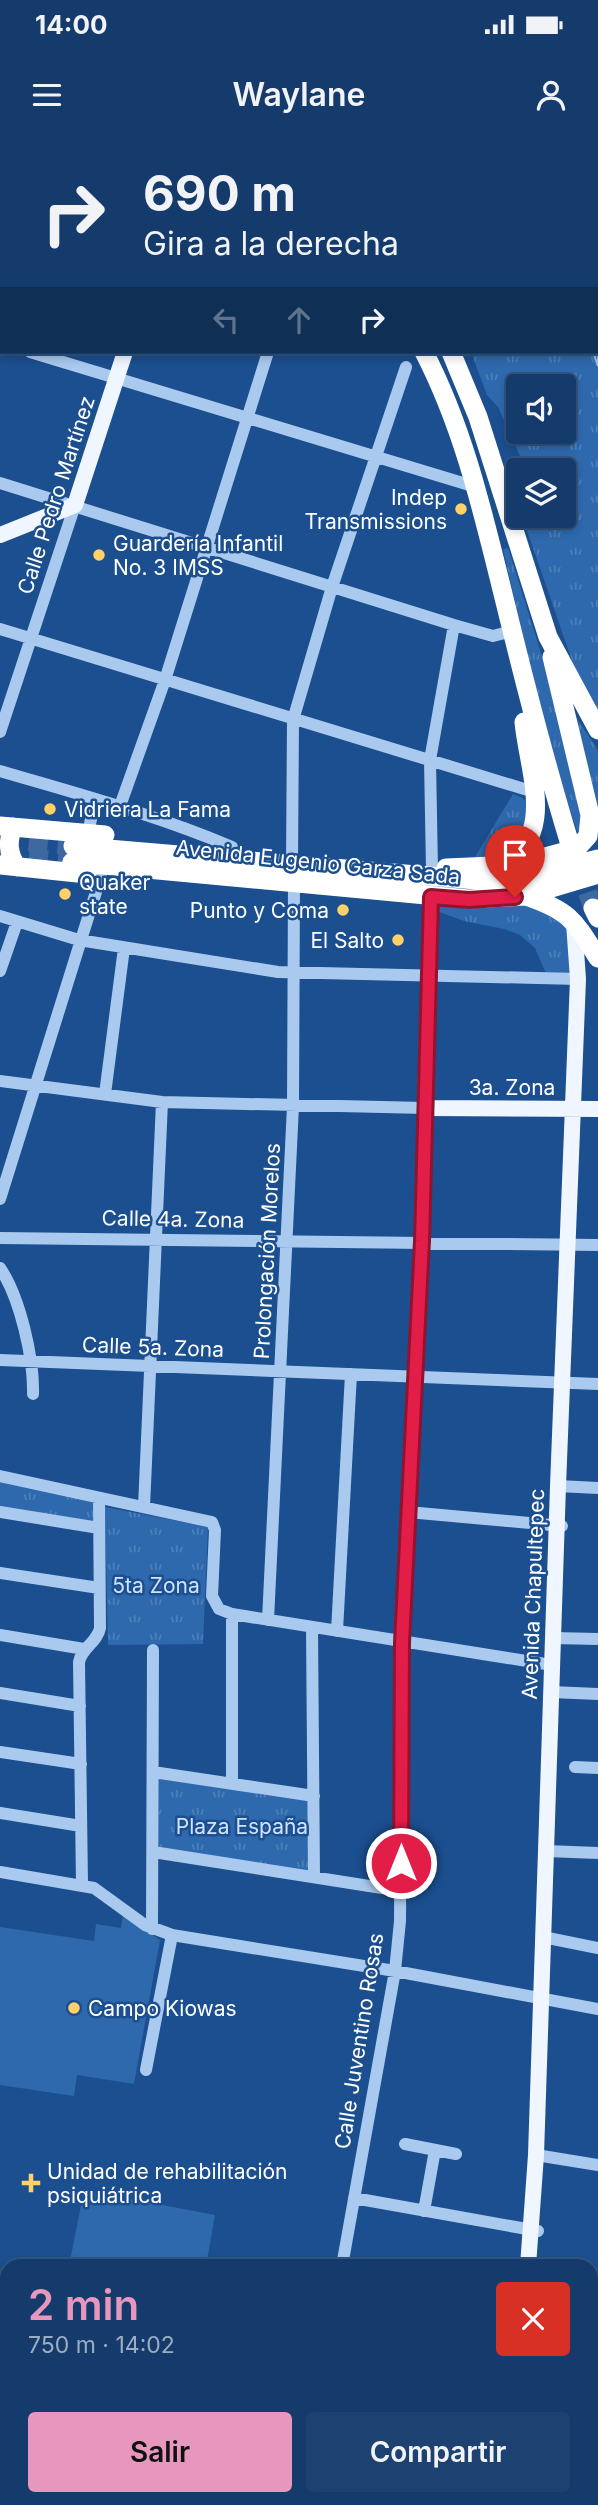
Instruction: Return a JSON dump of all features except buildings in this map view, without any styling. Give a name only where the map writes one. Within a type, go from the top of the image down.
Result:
[{"type":"highway","points":[[425,354],[457,427],[476,487],[522,672],[569,841]]},
{"type":"highway","points":[[423,873],[527,863],[571,850],[584,842],[590,829],[589,808],[559,694],[548,637],[478,417],[452,354]]},
{"type":"highway","points":[[548,637],[598,730]]},
{"type":"highway","points":[[496,865],[517,854],[530,837],[536,819],[525,733],[522,672]]},
{"type":"highway","points":[[6,826],[78,847],[232,847],[254,853],[270,871],[233,888],[8,866],[11,858],[6,826]]},
{"type":"highway","name":"Avenida Eugenio Garza Sada","points":[[78,847],[293,874],[431,897],[491,900],[525,896],[598,874]]},
{"type":"highway","name":"Avenida Eugenio Garza Sada","points":[[293,874],[423,873],[501,880],[541,874],[598,859]]},
{"type":"highway","points":[[525,896],[557,907],[574,923],[598,958]]},
{"type":"main road","name":"Calle Pedro Martínez","points":[[75,505],[124,354]]},
{"type":"main road","points":[[2,534],[10,524],[53,505],[55,499]]},
{"type":"main road","points":[[2,534],[75,505]]},
{"type":"main road","name":"Calle Juventino Rosas","points":[[425,1108],[431,897]]},
{"type":"main road","name":"Avenida Chapultepec","points":[[529,2259],[535,2231],[540,2155],[554,1692],[552,1665],[556,1638],[576,1109],[578,979],[574,923]]},
{"type":"main road","name":"3a. Zona","points":[[425,1108],[598,1109]]},
{"type":"main road","points":[[554,1692],[556,1638]]},
{"type":"main road","points":[[535,2231],[535,2259]]},
{"type":"street","points":[[37,354],[476,487]]},
{"type":"street","points":[[120,807],[165,680],[267,354]]},
{"type":"street","name":"Prolongación Morelos","points":[[268,1620],[289,1240],[293,1106],[293,720],[332,587],[407,367]]},
{"type":"street","points":[[0,483],[454,625],[493,636],[512,631]]},
{"type":"street","name":"Calle Pedro Martínez","points":[[0,732],[75,505]]},
{"type":"street","points":[[423,873],[430,760],[454,625]]},
{"type":"street","points":[[0,629],[534,792]]},
{"type":"street","points":[[0,771],[185,828],[232,847]]},
{"type":"street","points":[[78,847],[95,799]]},
{"type":"street","points":[[0,1199],[101,876]]},
{"type":"street","points":[[0,916],[79,940],[295,973],[578,979]]},
{"type":"street","points":[[0,971],[17,922]]},
{"type":"street","points":[[105,1094],[124,948]]},
{"type":"street","points":[[0,1081],[162,1102],[425,1108]]},
{"type":"street","points":[[144,1507],[162,1102]]},
{"type":"street","name":"Calle Juventino Rosas","points":[[343,2259],[395,1971],[401,1891],[402,1643],[422,1241],[425,1108]]},
{"type":"street","name":"Calle 4a. Zona","points":[[0,1238],[598,1245]]},
{"type":"street","points":[[0,1268],[22,1322],[32,1362],[33,1394]]},
{"type":"street","name":"Calle 5a. Zona","points":[[0,1360],[598,1384]]},
{"type":"street","points":[[337,1632],[351,1374]]},
{"type":"street","points":[[0,1476],[212,1522],[215,1530],[212,1597],[219,1609],[232,1614],[552,1665]]},
{"type":"street","points":[[561,1487],[598,1488]]},
{"type":"street","points":[[82,1884],[79,1662],[84,1649],[99,1635],[99,1498]]},
{"type":"street","points":[[0,1512],[99,1528]]},
{"type":"street","points":[[408,1513],[559,1525]]},
{"type":"street","points":[[0,1573],[99,1588]]},
{"type":"street","points":[[232,1614],[232,1784]]},
{"type":"street","points":[[312,1627],[314,1877]]},
{"type":"street","points":[[0,1635],[84,1649]]},
{"type":"street","points":[[556,1638],[598,1639]]},
{"type":"street","points":[[152,1929],[153,1650]]},
{"type":"street","points":[[0,1692],[80,1706]]},
{"type":"street","points":[[554,1692],[598,1694]]},
{"type":"street","points":[[0,1752],[81,1764]]},
{"type":"street","points":[[575,1767],[598,1768]]},
{"type":"street","points":[[153,1772],[314,1796]]},
{"type":"street","points":[[0,1813],[81,1826]]},
{"type":"street","points":[[549,1851],[598,1853]]},
{"type":"street","points":[[153,1852],[401,1891]]},
{"type":"street","points":[[0,1872],[82,1884],[103,1892],[152,1929],[172,1935],[395,1971],[598,2008]]},
{"type":"street","points":[[146,2070],[172,1935]]},
{"type":"street","points":[[546,1937],[598,1948]]},
{"type":"street","points":[[405,2144],[456,2154]]},
{"type":"street","points":[[425,2211],[435,2150]]},
{"type":"street","points":[[540,2155],[598,2165]]},
{"type":"street","points":[[354,2198],[535,2231]]},
{"type":"green space","points":[[472,354],[598,354],[598,714],[577,675],[526,528],[576,528],[576,458],[521,458],[515,444],[576,444],[576,374],[506,374],[506,425],[498,407],[487,395]]},
{"type":"green space","points":[[508,548],[547,672],[584,829],[579,836],[549,750],[503,549]]},
{"type":"green space","points":[[568,705],[598,750],[598,825]]},
{"type":"green space","points":[[513,794],[527,803],[530,821],[503,857],[475,857]]},
{"type":"green space","points":[[431,897],[491,900],[564,911],[578,979],[548,978],[535,948],[520,935],[464,921],[431,909]]},
{"type":"green space","points":[[0,1476],[99,1498],[99,1528],[0,1512]]},
{"type":"green space","name":"5ta Zona","points":[[105,1507],[208,1527],[203,1644],[108,1645]]},
{"type":"green space","name":"Plaza España","points":[[153,1772],[314,1796],[314,1877],[153,1852]]},
{"type":"green space","name":"Campo Kiowas","points":[[123,1915],[160,1940],[134,2084],[77,2075],[74,2096],[0,2085],[0,1927],[94,1941],[96,1924],[121,1928]]},
{"type":"green space","points":[[84,2190],[215,2215],[207,2259],[70,2259]]},
{"type":"tunnel","points":[[0,839],[73,846]]},
{"type":"tunnel","points":[[0,855],[72,862]]},
{"type":"tunnel","points":[[578,865],[593,908]]},
{"type":"place","name":"Indep Transmissions","points":[[461,509]]},
{"type":"place","name":"Guardería Infantil No. 3 IMSS","points":[[99,555]]},
{"type":"place","name":"Vidriera La Fama","points":[[50,809]]},
{"type":"place","name":"Quaker state","points":[[65,894]]},
{"type":"place","name":"Punto y Coma","points":[[343,910]]},
{"type":"place","name":"El Salto","points":[[398,940]]},
{"type":"place","name":"Campo Kiowas","points":[[74,2008]]},
{"type":"place","name":"Unidad de rehabilitación psiquiátrica","points":[[31,2183]]},
{"type":"route","points":[[401,1863],[402,1643],[422,1241],[431,897],[469,900],[515,897]]}]
